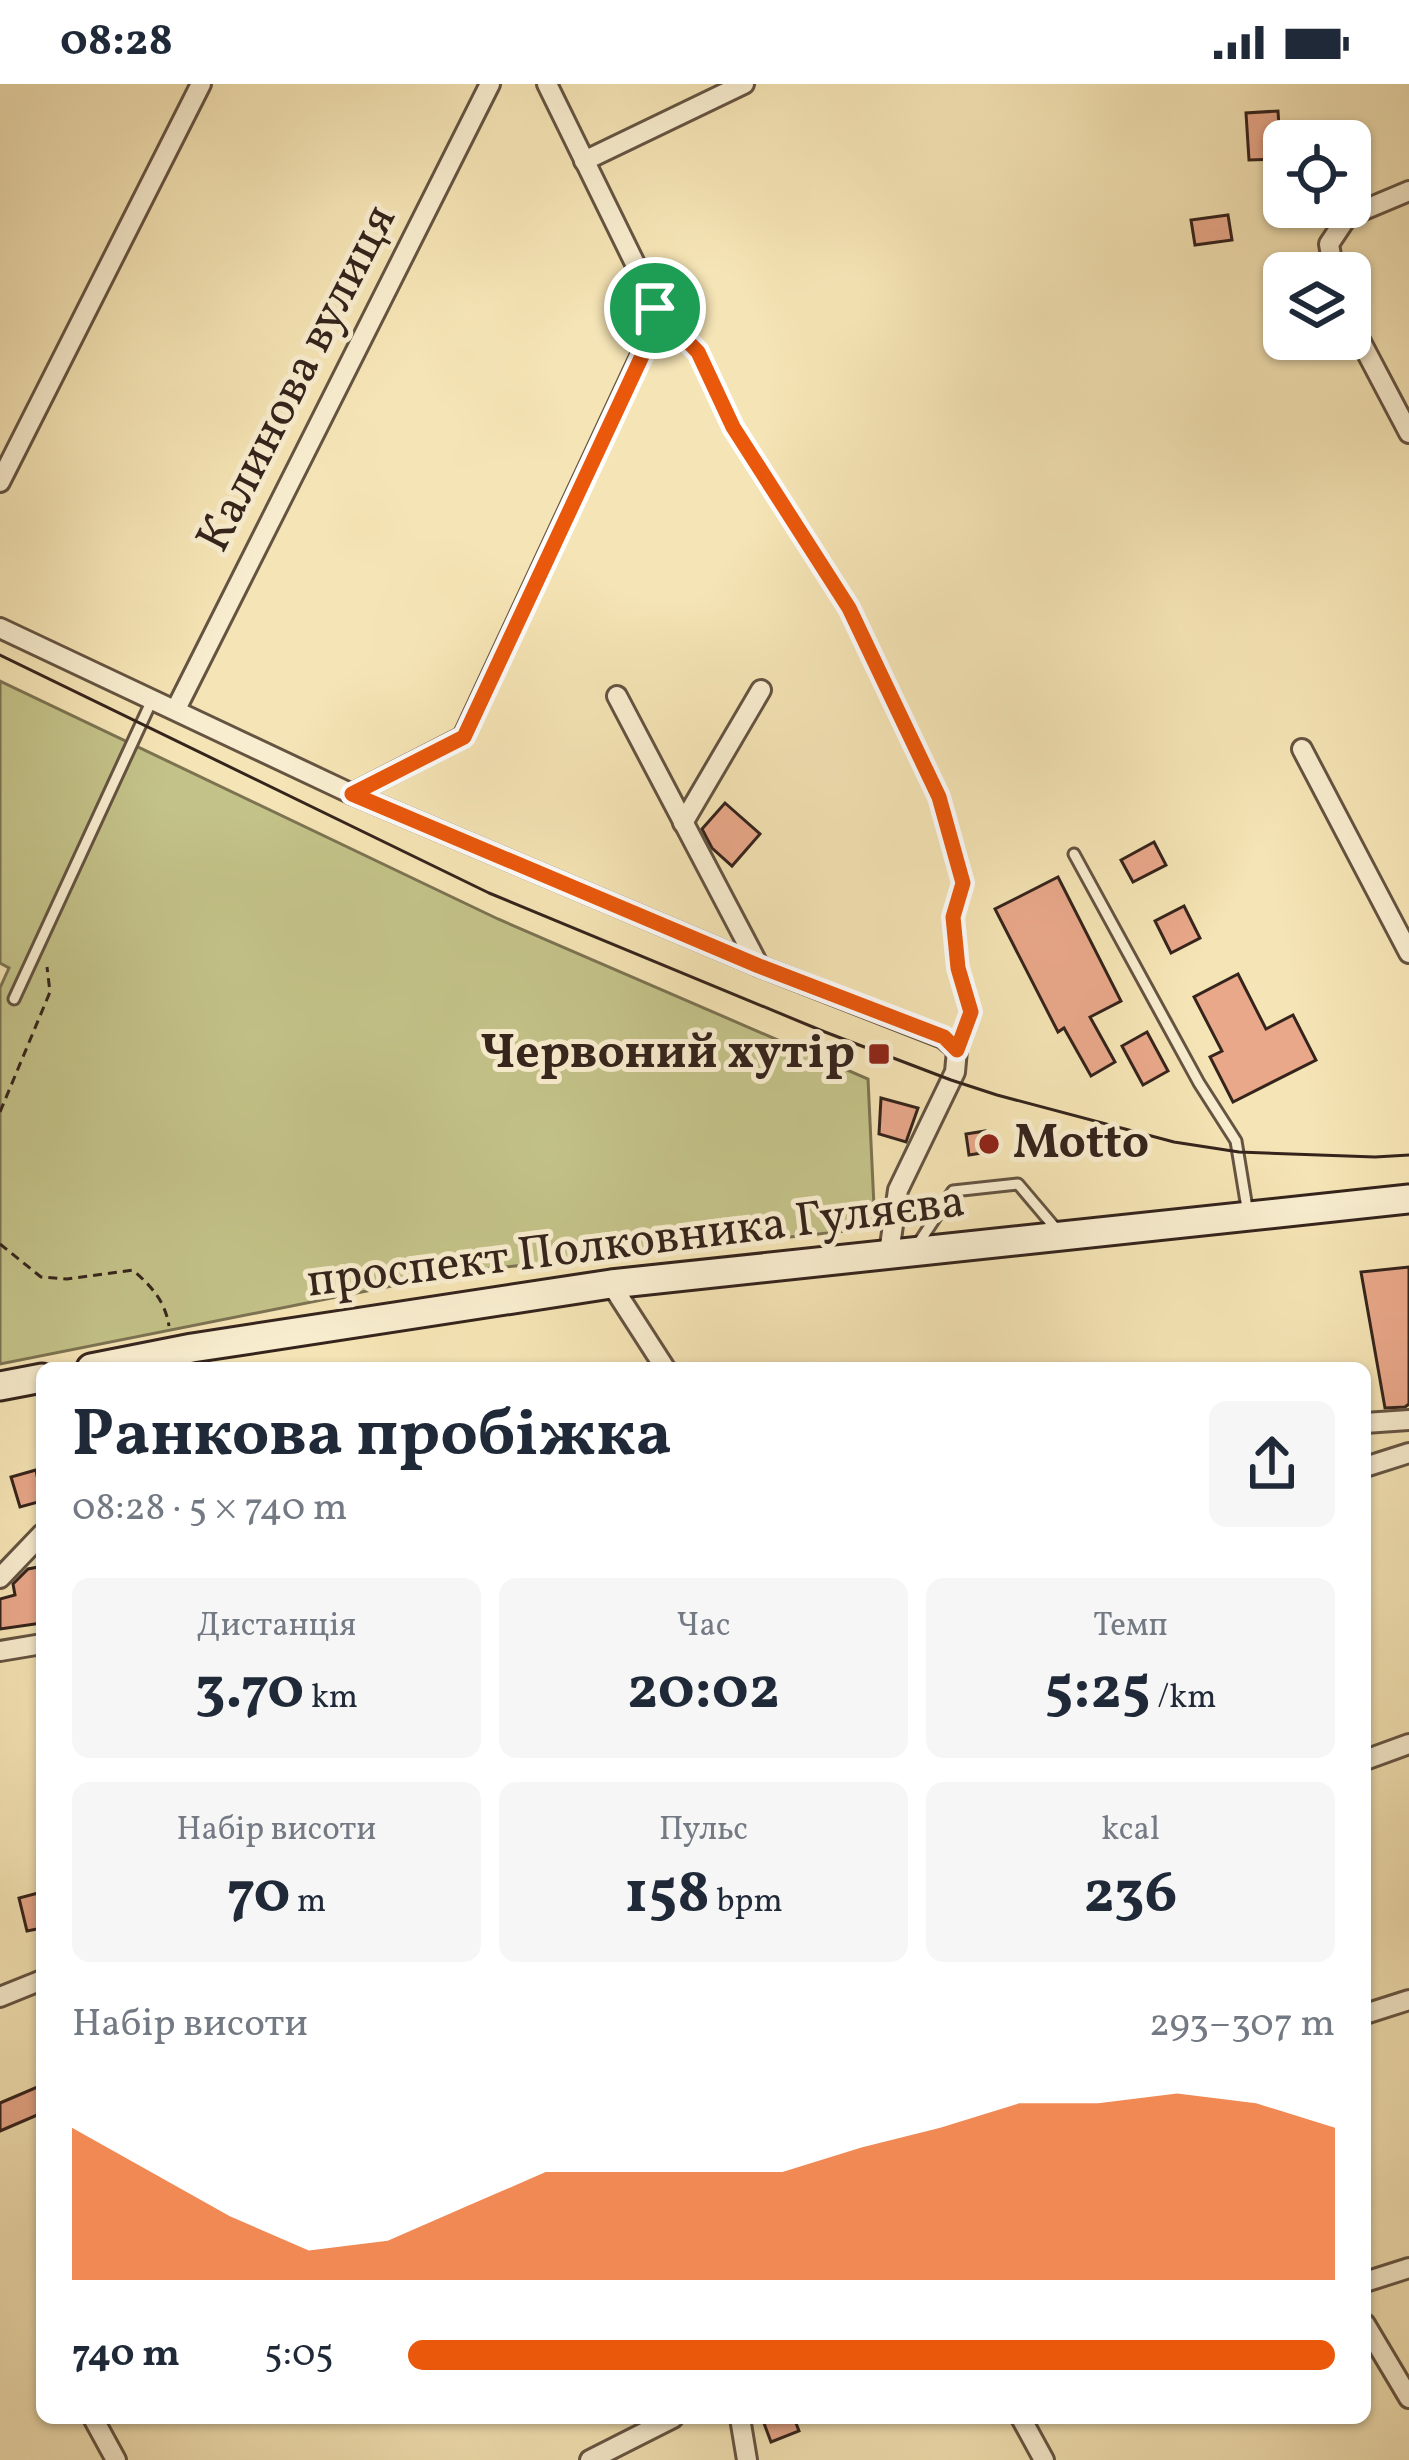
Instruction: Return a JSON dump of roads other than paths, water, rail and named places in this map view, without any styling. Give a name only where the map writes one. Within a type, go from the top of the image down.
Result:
[{"type":"main road","name":"проспект Полковника Гуляєва","points":[[136,1362],[611,1284],[1409,1198]]},
{"type":"main road","points":[[0,1386],[36,1379]]},
{"type":"street","points":[[0,482],[202,84]]},
{"type":"street","name":"Калинова вулиця","points":[[176,710],[490,84]]},
{"type":"street","points":[[352,794],[464,737],[655,317],[547,84]]},
{"type":"street","points":[[584,161],[745,84]]},
{"type":"street","points":[[1330,252],[1329,244],[1347,217],[1409,190]]},
{"type":"street","points":[[1371,360],[1409,433]]},
{"type":"street","points":[[0,628],[352,794],[759,966],[944,1037],[957,1050],[955,1072],[898,1190],[901,1252]]},
{"type":"street","points":[[683,823],[760,690]]},
{"type":"street","points":[[617,696],[759,966]]},
{"type":"street","points":[[1301,748],[1409,953]]},
{"type":"street","points":[[611,1284],[661,1362]]},
{"type":"street","points":[[1371,1423],[1409,1420]]},
{"type":"street","points":[[1371,1465],[1409,1453]]},
{"type":"street","points":[[0,1578],[36,1540]]},
{"type":"street","points":[[0,1651],[36,1645]]},
{"type":"street","points":[[1371,1758],[1409,1744]]},
{"type":"street","points":[[0,1997],[36,1982]]},
{"type":"street","points":[[1371,2012],[1409,2000]]},
{"type":"street","points":[[1371,2280],[1409,2268]]},
{"type":"street","points":[[1371,2334],[1409,2398]]},
{"type":"street","points":[[96,2424],[116,2460]]},
{"type":"street","points":[[590,2460],[661,2424]]},
{"type":"street","points":[[741,2424],[747,2460]]},
{"type":"street","points":[[1024,2424],[1044,2460]]},
{"type":"lane","points":[[14,999],[153,698]]},
{"type":"lane","points":[[1074,854],[1199,1083],[1236,1141],[1248,1214]]},
{"type":"lane","points":[[953,917],[958,968],[971,1012],[957,1050]]},
{"type":"lane","points":[[901,1252],[953,1191],[1018,1184],[1060,1234]]},
{"type":"tram line","points":[[0,655],[489,893],[951,1080],[1174,1142],[1239,1152],[1409,1155]]},
{"type":"place","name":"Червоний хутір","points":[[879,1054]]},
{"type":"place","name":"Motto","points":[[989,1144]]}]
